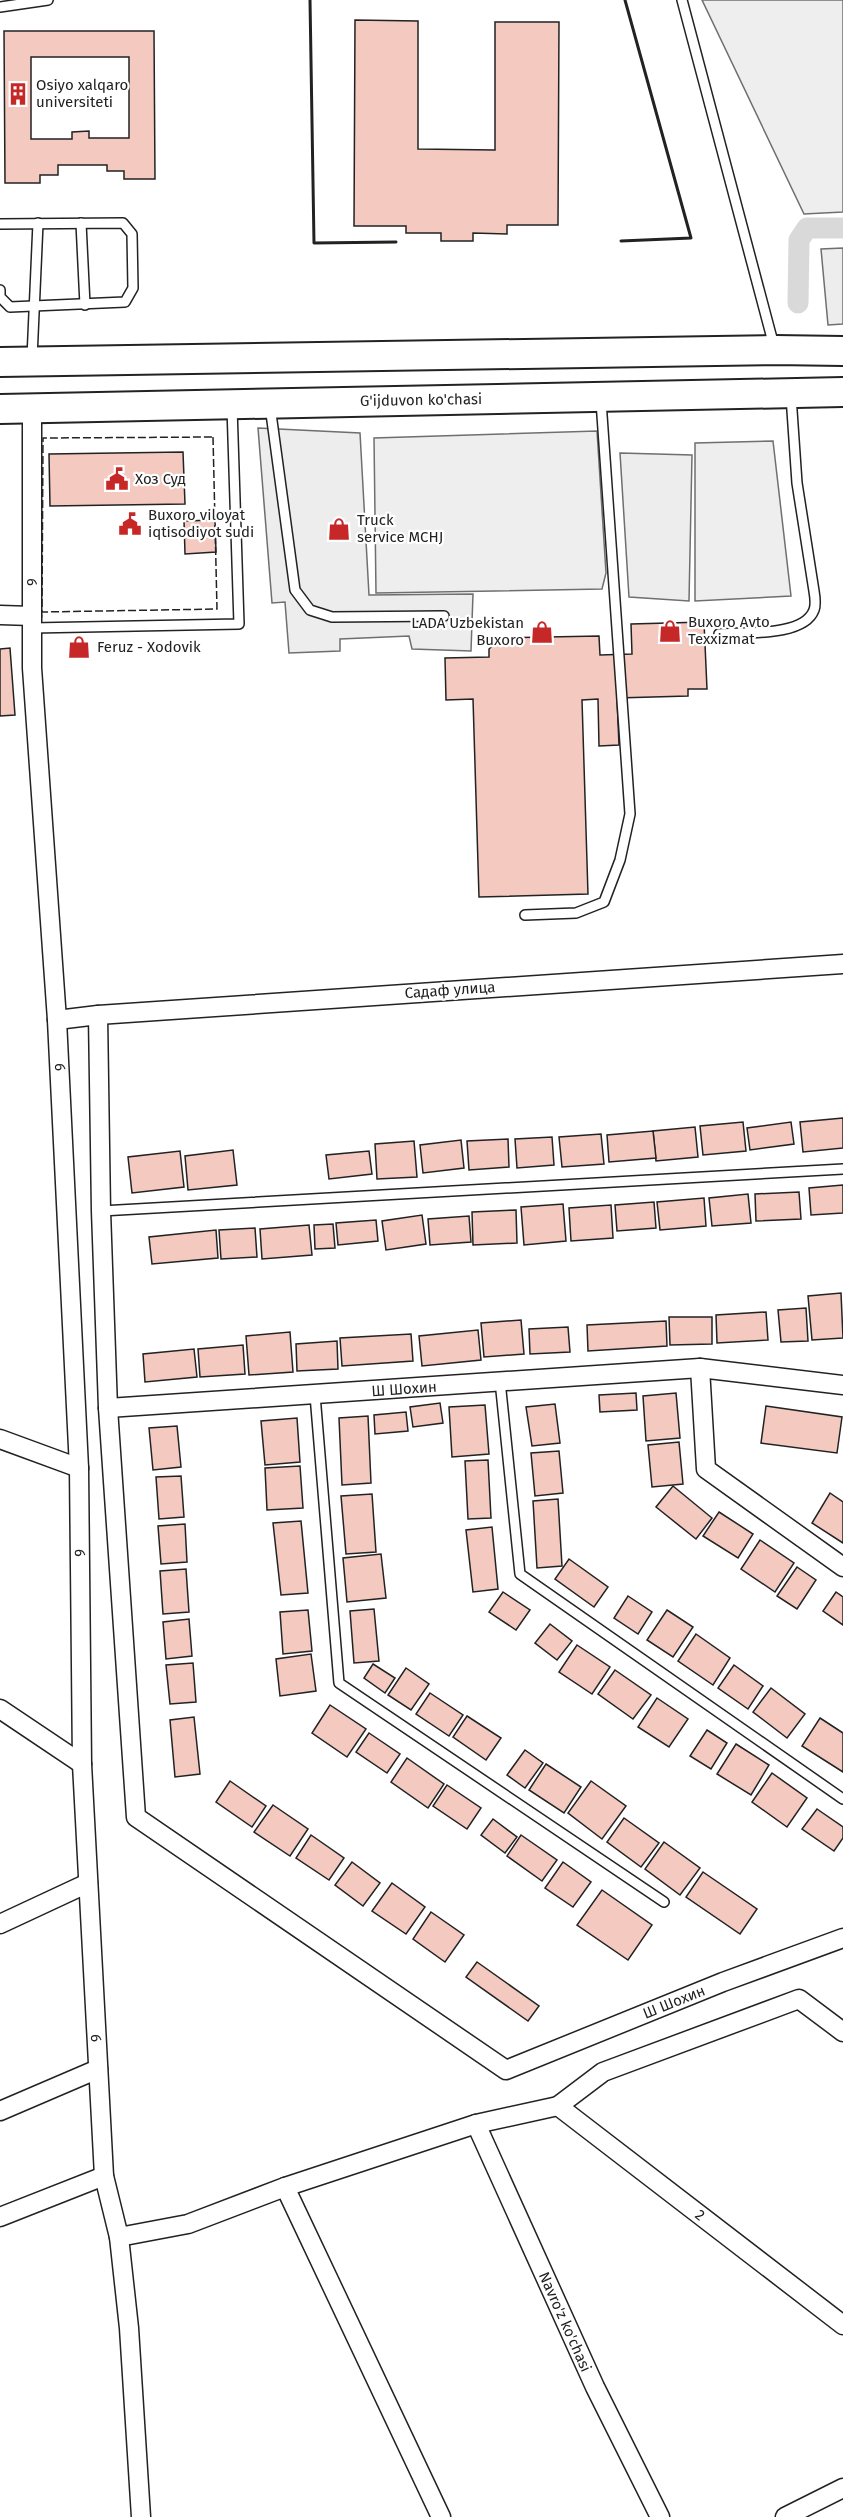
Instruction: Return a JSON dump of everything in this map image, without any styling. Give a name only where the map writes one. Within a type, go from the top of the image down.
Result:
[{"type":"main road","points":[[0,362],[775,350],[843,351]]},
{"type":"main road","points":[[128,360],[131,406]]},
{"type":"main road","name":"G'ijduvon ko'chasi","points":[[0,409],[843,392]]},
{"type":"street","name":"9","points":[[32,409],[33,679],[57,1020],[79,1468],[82,1764],[88,1883],[104,2176],[119,2237],[129,2328],[141,2517]]},
{"type":"street","points":[[0,615],[32,622]]},
{"type":"street","name":"Садаф улица","points":[[57,1020],[98,1015],[843,964]]},
{"type":"street","points":[[98,1015],[108,1408]]},
{"type":"street","points":[[700,1368],[706,1469],[843,1567]]},
{"type":"street","name":"Ш Шохин","points":[[843,1385],[700,1368],[108,1408],[136,1818],[506,2070],[723,1982],[843,1938]]},
{"type":"street","points":[[0,1439],[79,1468]]},
{"type":"street","points":[[0,1709],[82,1764]]},
{"type":"street","points":[[0,1924],[88,1883]]},
{"type":"street","points":[[119,2237],[188,2224],[285,2187],[476,2124],[558,2106],[603,2072],[800,1999],[843,2032]]},
{"type":"street","points":[[0,2111],[98,2069]]},
{"type":"street","name":"2","points":[[558,2106],[843,2325]]},
{"type":"street","name":"Navro'z ko'chasi","points":[[476,2124],[595,2387],[660,2517]]},
{"type":"street","points":[[0,2217],[104,2176]]},
{"type":"street","points":[[285,2187],[441,2517]]},
{"type":"street","points":[[785,2517],[843,2488]]},
{"type":"lane","points":[[0,7],[48,0]]},
{"type":"lane","points":[[682,0],[775,350]]},
{"type":"lane","points":[[31,361],[38,222]]},
{"type":"lane","points":[[81,223],[85,304]]},
{"type":"lane","points":[[0,224],[123,223],[132,234],[133,288],[125,302],[10,308],[0,297],[0,290]]},
{"type":"lane","points":[[719,634],[793,629],[807,620],[815,609],[794,460],[790,393]]},
{"type":"lane","points":[[525,915],[576,913],[604,902],[620,860],[630,813],[601,396]]},
{"type":"lane","points":[[32,622],[239,624],[232,404]]},
{"type":"lane","points":[[270,404],[296,590],[310,610],[332,617],[444,616]]},
{"type":"lane","points":[[102,1211],[843,1170]]},
{"type":"lane","points":[[500,1381],[520,1574],[843,1799]]},
{"type":"lane","points":[[315,1395],[339,1683],[664,1902]]},
{"type":"shaded area","points":[[702,0],[843,0],[843,212],[804,214]]},
{"type":"shaded area","points":[[843,248],[843,324],[828,325],[821,249]]},
{"type":"shaded area","points":[[258,428],[360,433],[369,595],[473,594],[471,651],[412,649],[409,636],[340,639],[340,651],[289,653],[285,602],[272,603]]},
{"type":"shaded area","points":[[597,431],[606,573],[602,589],[376,593],[374,438]]},
{"type":"shaded area","points":[[773,441],[791,596],[695,601],[695,443]]},
{"type":"shaded area","points":[[620,453],[692,455],[689,601],[629,597]]},
{"type":"building","points":[[355,20],[418,21],[418,149],[495,150],[495,22],[559,22],[558,225],[507,225],[507,234],[473,233],[473,241],[441,241],[441,233],[406,233],[406,226],[354,226]]},
{"type":"building","name":"Osiyo xalqaro universiteti","points":[[4,31],[154,31],[155,179],[124,179],[124,171],[107,171],[107,165],[58,165],[58,175],[40,175],[40,183],[5,183]],"holes":[[[31,57],[129,57],[129,138],[89,138],[89,131],[72,132],[72,139],[31,139]]]},
{"type":"building","name":"Хоз Суд","points":[[183,452],[185,504],[50,506],[49,454]]},
{"type":"building","points":[[215,520],[216,552],[185,554],[184,521]]},
{"type":"building","points":[[704,622],[707,689],[688,689],[688,696],[617,698],[619,745],[599,746],[598,699],[582,700],[588,894],[479,897],[473,699],[446,700],[445,658],[489,657],[489,649],[501,638],[599,636],[600,655],[632,654],[631,624]]},
{"type":"building","points":[[10,648],[15,715],[0,716],[0,649]]},
{"type":"building","points":[[843,1118],[843,1148],[803,1152],[800,1122]]},
{"type":"building","points":[[743,1122],[746,1151],[703,1155],[700,1126]]},
{"type":"building","points":[[791,1122],[794,1144],[750,1150],[747,1128]]},
{"type":"building","points":[[695,1127],[698,1157],[656,1161],[653,1131]]},
{"type":"building","points":[[653,1131],[656,1158],[609,1162],[607,1135]]},
{"type":"building","points":[[601,1134],[604,1164],[562,1167],[559,1137]]},
{"type":"building","points":[[552,1137],[554,1165],[517,1168],[515,1139]]},
{"type":"building","points":[[508,1139],[509,1167],[469,1170],[467,1141]]},
{"type":"building","points":[[461,1140],[464,1168],[423,1173],[420,1145]]},
{"type":"building","points":[[414,1141],[417,1177],[377,1179],[375,1144]]},
{"type":"building","points":[[233,1150],[237,1185],[188,1190],[185,1156]]},
{"type":"building","points":[[180,1151],[184,1187],[132,1193],[128,1157]]},
{"type":"building","points":[[369,1151],[372,1174],[329,1179],[326,1155]]},
{"type":"building","points":[[843,1185],[843,1213],[811,1215],[809,1188]]},
{"type":"building","points":[[799,1192],[801,1219],[756,1221],[755,1194]]},
{"type":"building","points":[[748,1194],[751,1223],[712,1226],[709,1198]]},
{"type":"building","points":[[704,1198],[706,1226],[660,1230],[657,1202]]},
{"type":"building","points":[[654,1202],[656,1228],[617,1231],[615,1205]]},
{"type":"building","points":[[563,1204],[566,1241],[524,1245],[521,1207]]},
{"type":"building","points":[[611,1205],[613,1238],[571,1241],[569,1208]]},
{"type":"building","points":[[516,1210],[517,1243],[473,1245],[472,1212]]},
{"type":"building","points":[[422,1215],[426,1244],[386,1250],[382,1221]]},
{"type":"building","points":[[469,1216],[471,1242],[430,1245],[428,1219]]},
{"type":"building","points":[[376,1220],[378,1241],[338,1245],[336,1223]]},
{"type":"building","points":[[333,1224],[335,1248],[315,1249],[314,1225]]},
{"type":"building","points":[[309,1225],[312,1255],[262,1259],[260,1229]]},
{"type":"building","points":[[255,1228],[257,1257],[221,1259],[219,1230]]},
{"type":"building","points":[[216,1230],[218,1258],[152,1264],[149,1237]]},
{"type":"building","points":[[841,1293],[843,1338],[812,1340],[808,1296]]},
{"type":"building","points":[[806,1308],[808,1341],[781,1342],[778,1310]]},
{"type":"building","points":[[766,1312],[768,1340],[717,1343],[716,1315]]},
{"type":"building","points":[[669,1317],[712,1317],[712,1344],[670,1345]]},
{"type":"building","points":[[521,1320],[524,1354],[484,1357],[481,1323]]},
{"type":"building","points":[[666,1321],[667,1346],[588,1351],[587,1325]]},
{"type":"building","points":[[568,1327],[570,1352],[530,1354],[529,1329]]},
{"type":"building","points":[[478,1330],[481,1360],[422,1366],[419,1336]]},
{"type":"building","points":[[290,1332],[293,1372],[249,1375],[246,1336]]},
{"type":"building","points":[[411,1334],[413,1361],[342,1366],[340,1338]]},
{"type":"building","points":[[337,1341],[338,1369],[297,1371],[296,1344]]},
{"type":"building","points":[[243,1345],[245,1374],[200,1377],[198,1349]]},
{"type":"building","points":[[194,1349],[197,1377],[145,1382],[143,1354]]},
{"type":"building","points":[[636,1393],[637,1410],[600,1412],[599,1395]]},
{"type":"building","points":[[676,1393],[680,1438],[646,1441],[643,1396]]},
{"type":"building","points":[[440,1403],[443,1423],[413,1427],[410,1407]]},
{"type":"building","points":[[555,1404],[560,1443],[532,1446],[526,1407]]},
{"type":"building","points":[[485,1405],[489,1454],[452,1457],[449,1407]]},
{"type":"building","points":[[766,1406],[842,1417],[837,1453],[761,1443]]},
{"type":"building","points":[[406,1412],[408,1431],[375,1434],[374,1415]]},
{"type":"building","points":[[368,1416],[371,1483],[342,1485],[339,1418]]},
{"type":"building","points":[[297,1418],[300,1462],[265,1465],[261,1421]]},
{"type":"building","points":[[177,1426],[181,1467],[153,1470],[149,1428]]},
{"type":"building","points":[[679,1442],[683,1484],[652,1487],[648,1445]]},
{"type":"building","points":[[559,1451],[563,1493],[535,1496],[531,1453]]},
{"type":"building","points":[[488,1460],[491,1518],[468,1519],[465,1461]]},
{"type":"building","points":[[300,1466],[303,1508],[267,1510],[265,1468]]},
{"type":"building","points":[[181,1476],[184,1517],[159,1519],[156,1477]]},
{"type":"building","points":[[673,1486],[712,1518],[696,1539],[656,1507]]},
{"type":"building","points":[[830,1493],[843,1502],[843,1543],[812,1523]]},
{"type":"building","points":[[372,1494],[376,1552],[346,1554],[341,1496]]},
{"type":"building","points":[[558,1499],[562,1566],[537,1568],[533,1501]]},
{"type":"building","points":[[719,1512],[753,1534],[738,1558],[703,1536]]},
{"type":"building","points":[[301,1521],[308,1593],[281,1595],[273,1523]]},
{"type":"building","points":[[185,1524],[187,1562],[161,1564],[158,1526]]},
{"type":"building","points":[[492,1527],[498,1589],[473,1592],[466,1530]]},
{"type":"building","points":[[760,1540],[794,1563],[775,1592],[741,1569]]},
{"type":"building","points":[[381,1554],[386,1598],[347,1602],[343,1558]]},
{"type":"building","points":[[569,1559],[608,1587],[594,1607],[555,1579]]},
{"type":"building","points":[[797,1567],[816,1580],[797,1609],[777,1596]]},
{"type":"building","points":[[186,1569],[189,1612],[163,1614],[160,1571]]},
{"type":"building","points":[[503,1592],[530,1610],[516,1630],[489,1612]]},
{"type":"building","points":[[836,1592],[843,1597],[843,1625],[823,1611]]},
{"type":"building","points":[[628,1596],[652,1612],[638,1634],[614,1618]]},
{"type":"building","points":[[374,1609],[379,1661],[354,1663],[350,1611]]},
{"type":"building","points":[[308,1610],[312,1651],[283,1654],[280,1612]]},
{"type":"building","points":[[667,1610],[693,1627],[673,1657],[647,1640]]},
{"type":"building","points":[[189,1619],[192,1656],[166,1659],[163,1622]]},
{"type":"building","points":[[550,1624],[572,1641],[557,1660],[535,1643]]},
{"type":"building","points":[[696,1634],[730,1658],[713,1685],[678,1661]]},
{"type":"building","points":[[577,1645],[610,1667],[592,1694],[559,1672]]},
{"type":"building","points":[[311,1654],[316,1691],[280,1696],[276,1659]]},
{"type":"building","points":[[193,1663],[196,1702],[170,1704],[166,1665]]},
{"type":"building","points":[[373,1664],[395,1678],[385,1693],[364,1678]]},
{"type":"building","points":[[734,1665],[763,1686],[748,1709],[718,1688]]},
{"type":"building","points":[[406,1668],[429,1684],[411,1710],[388,1695]]},
{"type":"building","points":[[615,1670],[651,1695],[633,1719],[598,1694]]},
{"type":"building","points":[[771,1688],[805,1714],[787,1738],[753,1712]]},
{"type":"building","points":[[430,1693],[463,1715],[449,1736],[416,1714]]},
{"type":"building","points":[[657,1698],[688,1719],[669,1747],[638,1727]]},
{"type":"building","points":[[330,1705],[366,1729],[347,1757],[312,1733]]},
{"type":"building","points":[[467,1716],[501,1738],[486,1760],[453,1737]]},
{"type":"building","points":[[194,1717],[200,1774],[175,1777],[170,1720]]},
{"type":"building","points":[[820,1718],[843,1733],[843,1772],[802,1746]]},
{"type":"building","points":[[707,1730],[727,1743],[711,1769],[690,1756]]},
{"type":"building","points":[[369,1733],[400,1754],[387,1773],[356,1752]]},
{"type":"building","points":[[736,1744],[769,1765],[751,1795],[717,1774]]},
{"type":"building","points":[[525,1750],[543,1763],[525,1788],[507,1775]]},
{"type":"building","points":[[407,1758],[444,1784],[428,1808],[391,1782]]},
{"type":"building","points":[[546,1764],[581,1787],[564,1813],[529,1790]]},
{"type":"building","points":[[772,1773],[807,1798],[787,1827],[752,1802]]},
{"type":"building","points":[[230,1781],[266,1806],[252,1827],[216,1802]]},
{"type":"building","points":[[591,1781],[626,1806],[602,1839],[568,1813]]},
{"type":"building","points":[[447,1785],[481,1808],[467,1829],[433,1806]]},
{"type":"building","points":[[273,1805],[308,1829],[290,1856],[254,1832]]},
{"type":"building","points":[[817,1809],[843,1827],[843,1838],[834,1851],[802,1829]]},
{"type":"building","points":[[624,1818],[659,1843],[641,1867],[607,1842]]},
{"type":"building","points":[[493,1819],[517,1837],[505,1853],[481,1835]]},
{"type":"building","points":[[311,1835],[344,1858],[329,1880],[296,1858]]},
{"type":"building","points":[[521,1835],[557,1860],[542,1881],[507,1856]]},
{"type":"building","points":[[664,1842],[700,1868],[680,1895],[645,1869]]},
{"type":"building","points":[[352,1862],[380,1883],[363,1906],[335,1885]]},
{"type":"building","points":[[563,1862],[591,1882],[573,1907],[545,1888]]},
{"type":"building","points":[[703,1872],[757,1909],[740,1934],[686,1897]]},
{"type":"building","points":[[392,1883],[425,1907],[406,1934],[372,1911]]},
{"type":"building","points":[[602,1890],[652,1925],[628,1960],[577,1925]]},
{"type":"building","points":[[431,1912],[464,1935],[445,1962],[413,1939]]},
{"type":"building","points":[[477,1962],[539,2006],[528,2021],[466,1977]]},
{"type":"waterway","points":[[798,303],[799,240],[807,228],[843,228]]},
{"type":"fence","points":[[213,437],[217,609],[42,612],[43,438],[213,437]]},
{"type":"wall","points":[[310,0],[314,243],[396,242]]},
{"type":"wall","points":[[621,241],[691,238],[625,0]]},
{"type":"place","name":"Osiyo xalqaro universiteti","points":[[18,94]]},
{"type":"place","name":"Хоз Суд","points":[[117,479]]},
{"type":"place","name":"Buxoro viloyat iqtisodiyot sudi","points":[[130,524]]},
{"type":"place","name":"Truck service MCHJ","points":[[339,529]]},
{"type":"place","name":"Buxoro Avto Texxizmat","points":[[670,631]]},
{"type":"place","name":"LADA Uzbekistan Buxoro","points":[[542,632]]},
{"type":"place","name":"Feruz - Xodovik","points":[[79,647]]}]
